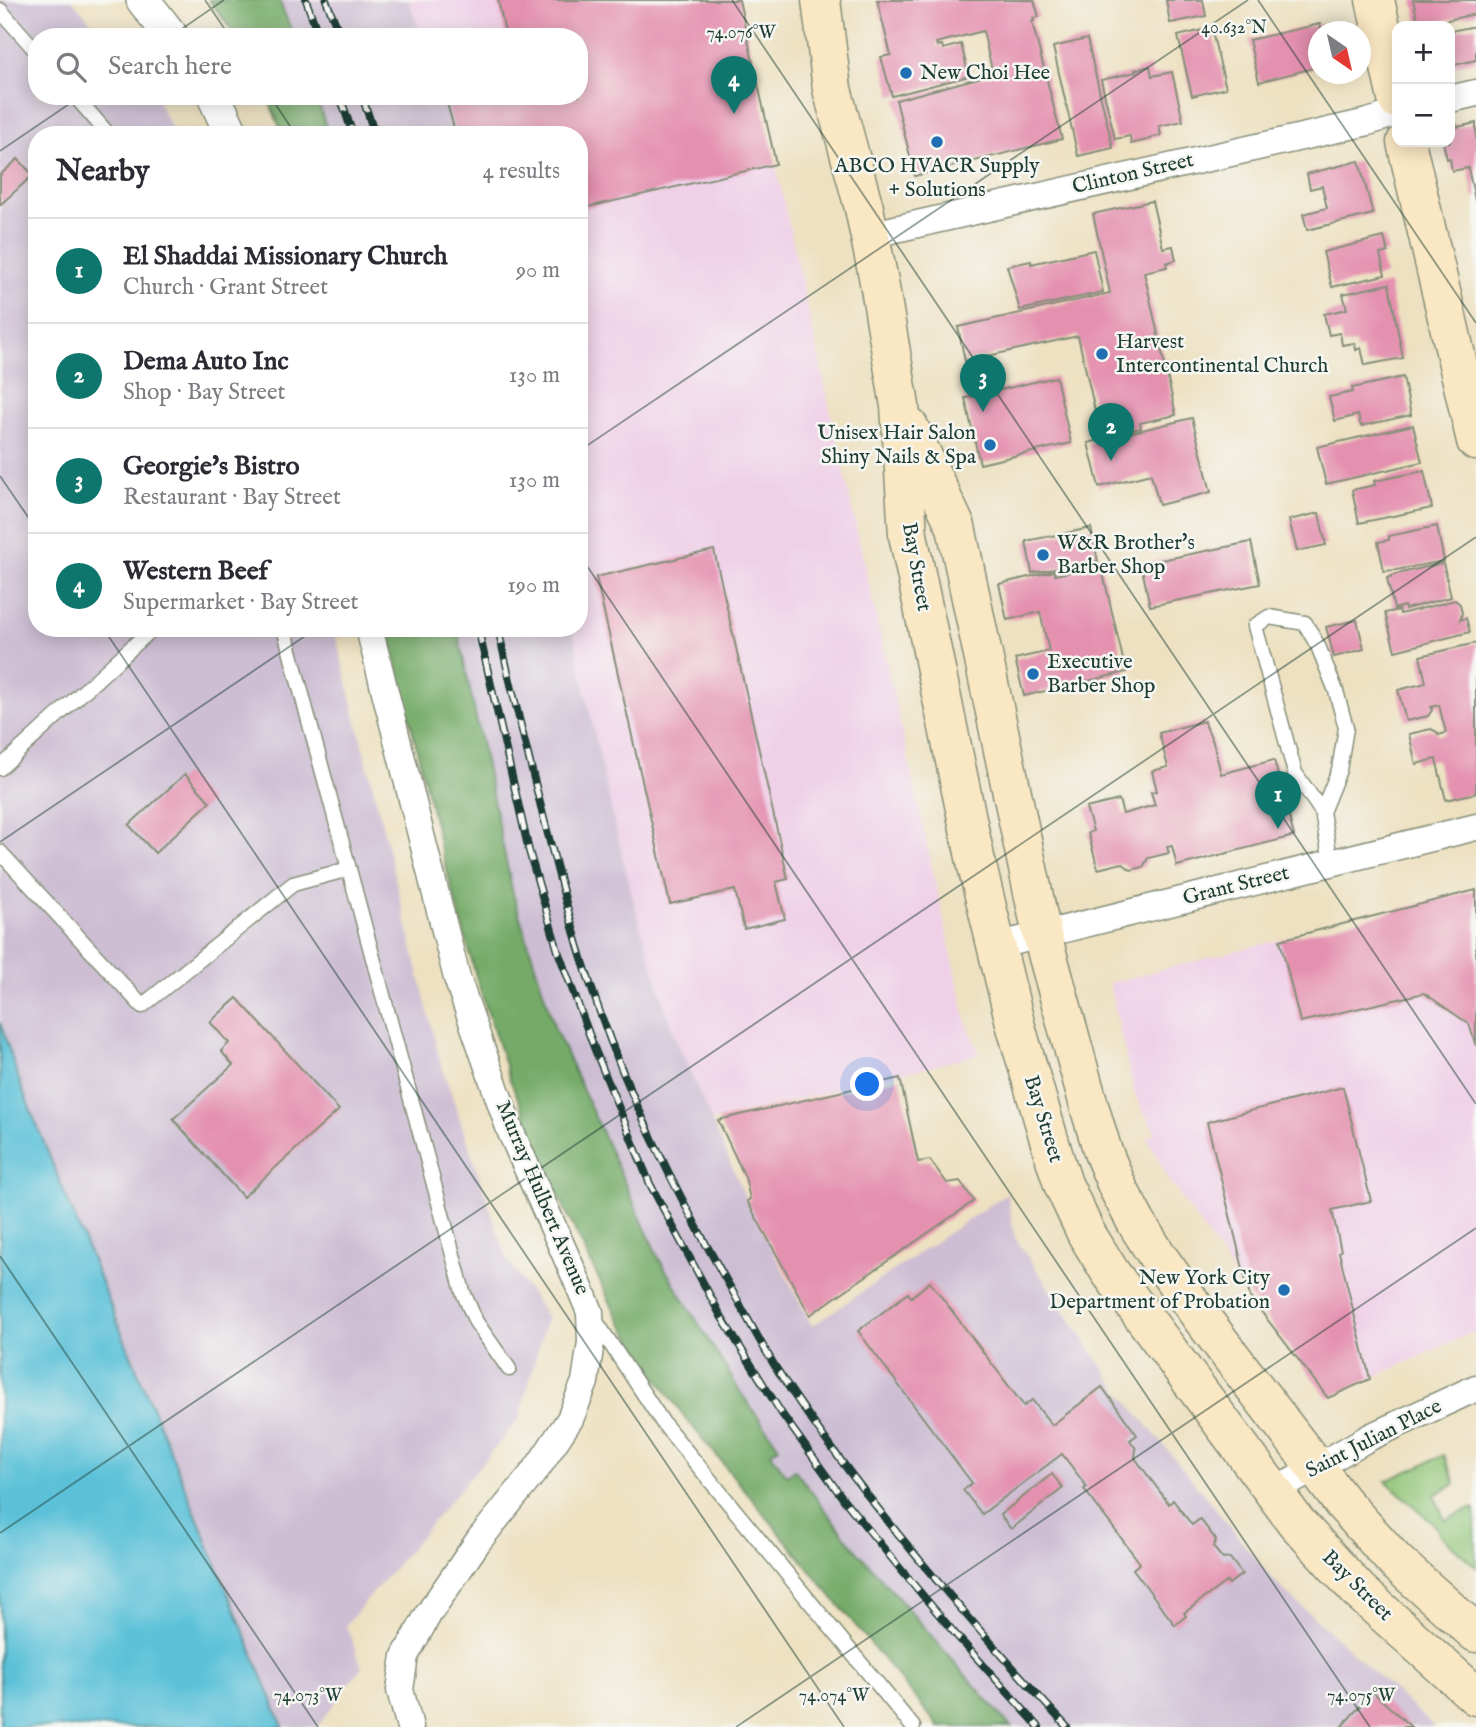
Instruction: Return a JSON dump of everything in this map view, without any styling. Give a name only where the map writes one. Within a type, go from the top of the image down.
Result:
[{"type":"main road","name":"Bay Street","points":[[821,0],[832,89],[864,208],[900,406],[908,535],[996,946],[1016,1027],[1063,1184],[1086,1233],[1110,1272],[1296,1522],[1345,1577],[1476,1696]]},
{"type":"main road","points":[[1375,0],[1394,84]]},
{"type":"main road","points":[[1407,147],[1476,441]]},
{"type":"main road","name":"Bay Street","points":[[900,406],[956,527],[1042,934],[1097,1133],[1128,1208],[1158,1258],[1201,1317],[1369,1534],[1395,1561],[1476,1633]]},
{"type":"street","points":[[143,0],[165,28]]},
{"type":"street","points":[[1455,98],[1476,93]]},
{"type":"street","points":[[218,105],[228,126]]},
{"type":"street","name":"Clinton Street","points":[[869,235],[1392,115]]},
{"type":"street","name":"Murray Hulbert Avenue","points":[[371,637],[457,978],[510,1130],[590,1312],[591,1342],[585,1382],[570,1419],[538,1467],[479,1540],[429,1613],[405,1657],[400,1690],[411,1727]]},
{"type":"street","name":"Grant Street","points":[[996,946],[1476,827]]},
{"type":"street","name":"Saint Julian Place","points":[[1273,1492],[1370,1437],[1476,1388]]},
{"type":"lane","points":[[0,10],[28,42]]},
{"type":"lane","points":[[83,105],[101,126]]},
{"type":"lane","points":[[1322,812],[1339,771],[1346,728],[1336,691],[1305,623],[1269,617],[1255,626],[1295,773],[1322,812],[1331,863]]},
{"type":"lane","points":[[0,768],[143,637]]},
{"type":"lane","points":[[286,637],[463,1292],[476,1322],[509,1369]]},
{"type":"lane","points":[[0,852],[142,1006],[293,884],[349,869]]},
{"type":"lane","points":[[590,1312],[663,1423],[913,1727]]},
{"type":"shaded area","points":[[0,0],[72,0],[96,28],[28,28],[28,105],[160,105],[170,126],[28,126],[28,637],[336,637],[439,1057],[507,1259],[547,1317],[519,1419],[346,1625],[362,1667],[317,1727],[283,1727],[22,1089],[0,1022]]},
{"type":"shaded area","points":[[279,0],[408,0],[419,28],[290,28]]},
{"type":"shaded area","points":[[408,0],[739,0],[966,1020],[980,1054],[712,1121],[674,1035],[638,918],[613,818],[574,637],[588,637],[588,126],[453,126],[448,105],[588,105],[588,28],[419,28]]},
{"type":"shaded area","points":[[319,105],[448,105],[453,126],[326,126]]},
{"type":"shaded area","points":[[459,637],[574,637],[613,818],[638,918],[674,1035],[747,1201],[812,1326],[1007,1193],[1015,1238],[1117,1388],[1276,1583],[1434,1727],[1011,1727],[851,1544],[795,1470],[787,1475],[771,1453],[779,1447],[741,1393],[659,1259],[555,1029],[513,894]]},
{"type":"shaded area","points":[[1476,890],[1476,1331],[1328,1398],[1250,1297],[1169,1180],[1147,1137],[1156,1134],[1135,1096],[1109,983]]},
{"type":"green space","points":[[209,0],[279,0],[290,28],[230,28]]},
{"type":"green space","points":[[271,105],[319,105],[326,126],[279,126]]},
{"type":"green space","points":[[390,637],[459,637],[513,894],[555,1029],[659,1259],[741,1393],[779,1447],[771,1453],[786,1475],[795,1470],[851,1544],[1011,1727],[939,1727],[683,1415],[647,1364],[615,1312],[566,1212],[510,1080],[477,980],[440,846]]},
{"type":"green space","points":[[1444,1455],[1455,1482],[1434,1495],[1445,1520],[1474,1509],[1476,1567],[1386,1481]]},
{"type":"water","points":[[0,1022],[22,1089],[283,1727],[0,1727]]},
{"type":"building","points":[[498,0],[739,0],[776,164],[588,207],[588,126],[453,126],[448,105],[588,105],[588,28],[504,28]]},
{"type":"building","points":[[877,0],[1034,0],[1039,17],[1033,18],[1032,22],[1062,139],[915,176],[896,100],[993,74],[983,31],[936,43],[937,46],[942,45],[943,49],[961,44],[969,76],[892,96],[881,57],[891,55]]},
{"type":"building","points":[[1166,0],[1203,0],[1206,16],[1170,23]]},
{"type":"building","points":[[1413,0],[1476,0],[1476,14],[1443,21],[1418,21]]},
{"type":"building","points":[[1476,26],[1476,60],[1455,65],[1455,30]]},
{"type":"building","points":[[1308,27],[1308,70],[1259,82],[1249,40]]},
{"type":"building","points":[[1211,28],[1226,88],[1192,96],[1178,36]]},
{"type":"building","points":[[1087,39],[1113,148],[1078,156],[1053,47]]},
{"type":"building","points":[[1150,66],[1152,76],[1172,72],[1183,121],[1159,126],[1161,135],[1151,139],[1131,144],[1130,136],[1115,139],[1101,80]]},
{"type":"building","points":[[1476,123],[1475,200],[1468,168],[1452,171],[1450,158],[1447,159],[1444,147],[1455,147],[1455,124],[1457,127]]},
{"type":"building","points":[[18,159],[28,170],[28,180],[0,205],[0,175]]},
{"type":"building","points":[[1359,161],[1373,214],[1307,230],[1303,214],[1327,208],[1322,186],[1310,189],[1307,174]]},
{"type":"building","points":[[1152,201],[1163,248],[1173,246],[1176,260],[1166,263],[1167,267],[1144,272],[1176,415],[1140,423],[1141,428],[1101,437],[1078,336],[965,361],[958,327],[1110,293],[1093,214]]},
{"type":"building","points":[[1384,237],[1388,252],[1380,254],[1385,275],[1332,287],[1323,252]]},
{"type":"building","points":[[1094,250],[1103,292],[1020,310],[1007,266],[1031,261],[1031,264]]},
{"type":"building","points":[[1389,284],[1403,358],[1365,365],[1361,348],[1356,350],[1355,343],[1342,345],[1340,333],[1329,335],[1324,314],[1347,309],[1343,294]]},
{"type":"building","points":[[1056,377],[1071,443],[980,464],[965,398]]},
{"type":"building","points":[[1403,377],[1411,415],[1361,426],[1358,415],[1335,421],[1329,397],[1353,392],[1352,388]]},
{"type":"building","points":[[1192,418],[1211,492],[1159,505],[1151,474],[1099,487],[1088,443]]},
{"type":"building","points":[[1413,425],[1422,462],[1326,484],[1317,447]]},
{"type":"building","points":[[1424,471],[1432,508],[1359,523],[1352,490],[1375,485],[1374,481]]},
{"type":"building","points":[[1319,513],[1326,545],[1297,551],[1289,520]]},
{"type":"building","points":[[1437,526],[1444,561],[1384,571],[1378,542],[1389,540],[1389,536]]},
{"type":"building","points":[[1091,528],[1098,561],[1032,573],[1026,541]]},
{"type":"building","points":[[1251,542],[1260,584],[1150,606],[1141,564]]},
{"type":"building","points":[[714,550],[788,879],[776,882],[785,919],[744,929],[735,890],[670,904],[596,577]]},
{"type":"building","points":[[1443,563],[1451,597],[1405,609],[1404,606],[1394,609],[1387,578]]},
{"type":"building","points":[[1101,565],[1126,672],[1024,696],[1015,659],[1049,651],[1040,612],[1007,620],[999,584],[1054,571],[1055,575]]},
{"type":"building","points":[[1455,600],[1460,604],[1460,620],[1466,618],[1470,632],[1395,651],[1385,613],[1399,610],[1400,614]]},
{"type":"building","points":[[1357,620],[1364,649],[1334,657],[1326,627]]},
{"type":"building","points":[[1476,643],[1476,793],[1446,800],[1436,759],[1416,764],[1409,734],[1431,729],[1438,735],[1446,733],[1439,705],[1431,707],[1428,716],[1406,721],[1398,690],[1426,683],[1420,656]]},
{"type":"building","points":[[1204,721],[1213,742],[1221,774],[1274,760],[1294,836],[1177,866],[1172,846],[1167,847],[1169,853],[1148,858],[1143,867],[1131,870],[1122,863],[1098,869],[1088,833],[1093,831],[1086,808],[1119,800],[1123,814],[1155,805],[1151,792],[1157,791],[1152,771],[1168,767],[1159,733]]},
{"type":"building","points":[[185,774],[210,802],[155,853],[129,825]]},
{"type":"building","points":[[1476,890],[1476,1046],[1469,1024],[1424,993],[1300,1022],[1280,940]]},
{"type":"building","points":[[237,998],[339,1110],[243,1197],[173,1119],[233,1065],[221,1051],[229,1043],[210,1022]]},
{"type":"building","points":[[900,1078],[918,1162],[930,1160],[947,1183],[960,1181],[974,1201],[810,1315],[747,1201],[750,1199],[745,1177],[718,1120]]},
{"type":"building","points":[[1343,1087],[1371,1201],[1332,1210],[1341,1251],[1339,1252],[1370,1379],[1328,1398],[1250,1297],[1207,1122]]},
{"type":"building","points":[[930,1282],[1024,1406],[1032,1400],[1052,1425],[1102,1387],[1137,1435],[1130,1440],[1136,1449],[1135,1458],[1169,1504],[1173,1500],[1192,1525],[1200,1519],[1216,1540],[1213,1547],[1223,1559],[1230,1558],[1242,1574],[1229,1584],[1227,1581],[1184,1613],[1186,1616],[1175,1625],[1133,1569],[1140,1563],[1084,1489],[1087,1487],[1062,1454],[982,1514],[963,1490],[972,1483],[858,1331],[908,1293],[911,1297]]},
{"type":"building","points":[[1052,1474],[1063,1488],[1011,1529],[1000,1515]]},
{"type":"building","points":[[1373,1692],[1411,1727],[1341,1727]]},
{"type":"railway","points":[[306,0],[316,28]]},
{"type":"railway","points":[[326,0],[337,28]]},
{"type":"railway","points":[[343,105],[350,126]]},
{"type":"railway","points":[[365,105],[372,126]]},
{"type":"railway","points":[[480,637],[529,851],[558,951],[650,1184],[722,1318],[782,1414],[844,1500],[903,1572],[1039,1727]]},
{"type":"railway","points":[[500,637],[544,819],[588,978],[640,1113],[675,1186],[768,1354],[812,1421],[916,1556],[1067,1727]]},
{"type":"place","name":"New Choi Hee","points":[[906,73]]},
{"type":"place","name":"Western Beef","points":[[734,114]]},
{"type":"place","name":"ABCO HVACR Supply + Solutions","points":[[937,142]]},
{"type":"place","name":"Harvest Intercontinental Church","points":[[1102,354]]},
{"type":"place","name":"Georgie's Bistro","points":[[983,412]]},
{"type":"place","name":"Unisex Hair Salon Shiny Nails & Spa","points":[[990,445]]},
{"type":"place","name":"Dema Auto Inc","points":[[1111,461]]},
{"type":"place","name":"W&R Brother's Barber Shop","points":[[1043,555]]},
{"type":"place","name":"Executive Barber Shop","points":[[1033,674]]},
{"type":"place","name":"El Shaddai Missionary Church","points":[[1278,829]]},
{"type":"place","name":"New York City Department of Probation","points":[[1284,1290]]}]
